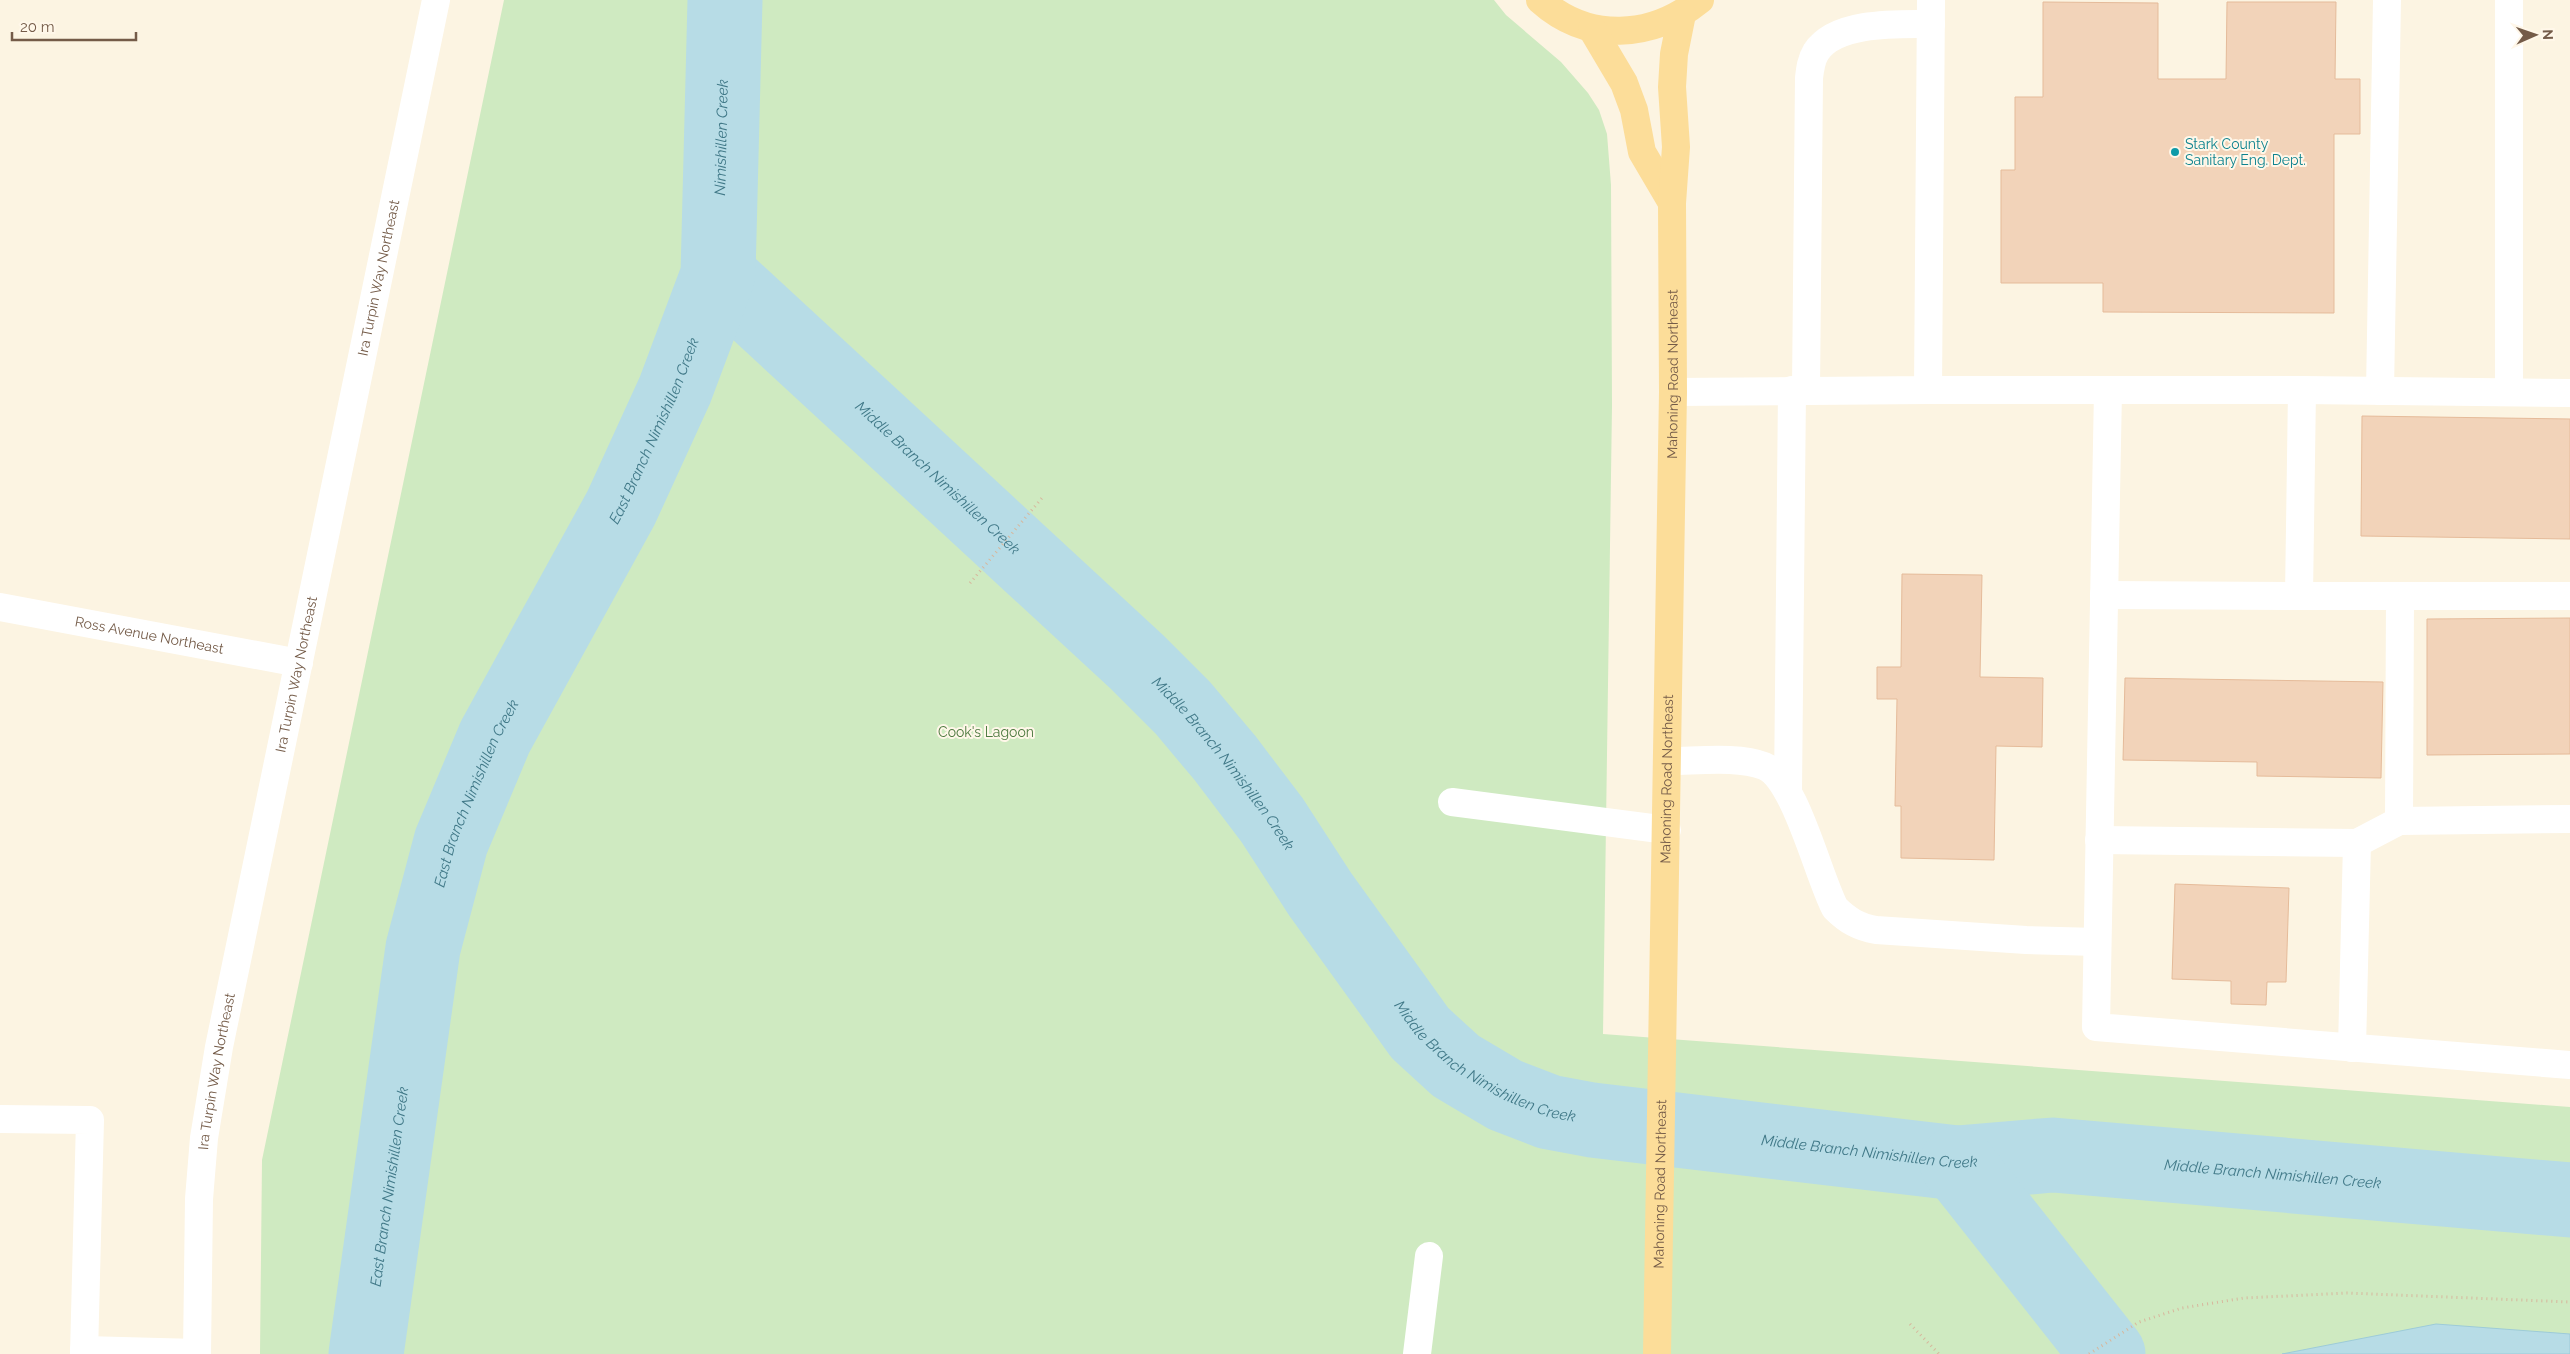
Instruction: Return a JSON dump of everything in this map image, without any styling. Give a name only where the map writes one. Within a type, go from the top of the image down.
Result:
[{"type":"main road","points":[[1540,0],[1562,17],[1592,29],[1632,32],[1658,25],[1691,7]]},
{"type":"main road","name":"Mahoning Road Northeast","points":[[1658,1354],[1669,761],[1673,392],[1672,203],[1676,147],[1672,87],[1674,54],[1691,7]]},
{"type":"main road","points":[[1592,29],[1624,83],[1634,110],[1642,152],[1672,203]]},
{"type":"street","name":"Ira Turpin Way Northeast","points":[[197,1353],[199,1200],[204,1138],[219,1047],[436,0]]},
{"type":"street","points":[[2380,391],[2387,0]]},
{"type":"street","points":[[2509,0],[2509,392]]},
{"type":"street","points":[[1788,790],[1799,390],[1811,63],[1817,50],[1824,43],[1843,32],[1931,12],[1928,390]]},
{"type":"street","points":[[1673,392],[1799,390],[2302,390],[2570,393]]},
{"type":"street","points":[[2108,390],[2096,1027],[2570,1065]]},
{"type":"street","points":[[2299,596],[2302,390]]},
{"type":"street","points":[[2104,595],[2570,596]]},
{"type":"street","points":[[2399,821],[2400,596]]},
{"type":"street","name":"Ross Avenue Northeast","points":[[0,607],[46,614],[299,663]]},
{"type":"street","points":[[1669,761],[1752,763],[1770,769],[1788,790],[1835,908],[1851,922],[1876,930],[2026,940],[2097,942]]},
{"type":"street","points":[[1452,802],[1667,830]]},
{"type":"street","points":[[2099,840],[2357,843],[2399,821],[2570,819]]},
{"type":"street","points":[[2352,1048],[2357,843]]},
{"type":"street","points":[[0,1119],[90,1120],[84,1352],[197,1353]]},
{"type":"street","points":[[1416,1354],[1429,1256]]},
{"type":"path","points":[[970,584],[1042,498]]},
{"type":"path","points":[[2089,1354],[2139,1322],[2182,1308],[2244,1298],[2328,1294],[2514,1298],[2570,1302]]},
{"type":"path","points":[[1910,1324],[1939,1354]]},
{"type":"green space","name":"Cook's Lagoon","points":[[504,0],[1494,0],[1506,15],[1561,62],[1588,93],[1599,110],[1607,134],[1611,185],[1612,406],[1603,1034],[2570,1107],[2570,1354],[260,1354],[262,1160]]},
{"type":"water","points":[[2436,1324],[2570,1334],[2570,1354],[2282,1354]]},
{"type":"building","name":"Stark County Sanitary Eng. Dept.","points":[[2043,2],[2158,3],[2158,79],[2226,79],[2227,2],[2336,2],[2335,79],[2360,79],[2360,134],[2334,134],[2334,313],[2103,312],[2103,283],[2001,283],[2001,170],[2015,170],[2015,97],[2043,97]]},
{"type":"building","points":[[2362,416],[2570,419],[2570,539],[2361,536]]},
{"type":"building","points":[[1902,574],[1982,575],[1980,677],[2043,678],[2042,747],[1996,746],[1994,860],[1901,858],[1901,806],[1895,806],[1897,699],[1877,699],[1877,667],[1901,667]]},
{"type":"building","points":[[2570,618],[2570,754],[2427,755],[2427,619]]},
{"type":"building","points":[[2125,678],[2383,682],[2381,778],[2257,776],[2257,762],[2123,760]]},
{"type":"building","points":[[2175,884],[2289,888],[2286,982],[2267,982],[2266,1005],[2231,1004],[2231,981],[2172,979]]},
{"type":"waterway","name":"East Branch Nimishillen Creek","points":[[366,1354],[423,948],[451,842],[495,737],[621,508],[675,390],[718,275],[725,0]]},
{"type":"waterway","name":"Middle Branch Nimishillen Creek","points":[[718,275],[1137,662],[1183,708],[1225,758],[1272,820],[1320,894],[1420,1033],[1456,1066],[1505,1095],[1549,1112],[1592,1120],[1957,1163],[2053,1155],[2570,1200]]},
{"type":"waterway","points":[[1957,1163],[2108,1354]]},
{"type":"place","name":"Stark County Sanitary Eng. Dept.","points":[[2175,152]]},
{"type":"water label","name":"Nimishillen Creek","points":[[722,137]]}]
